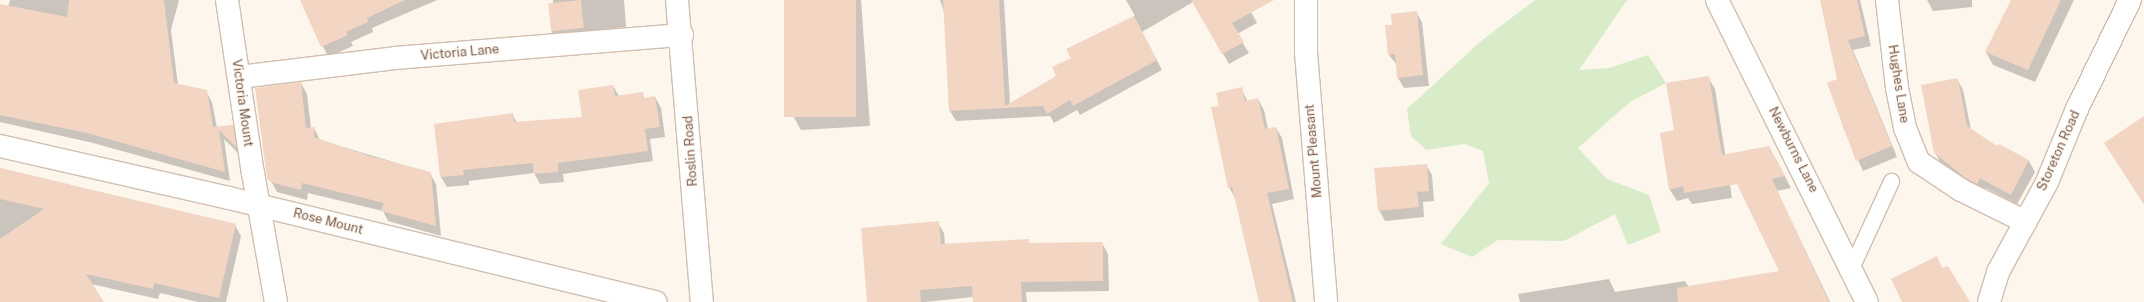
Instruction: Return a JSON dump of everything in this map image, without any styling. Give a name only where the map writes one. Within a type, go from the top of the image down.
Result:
[{"type":"street","name":"Victoria Mount","points":[[227,0],[252,173],[260,205],[276,302]]},
{"type":"street","name":"Roslin Road","points":[[677,0],[682,35],[702,302]]},
{"type":"street","name":"Mount Pleasant","points":[[1306,0],[1306,52],[1326,302]]},
{"type":"street","name":"Newburns Lane","points":[[1717,0],[1867,302]]},
{"type":"street","name":"Hughes Lane","points":[[1887,0],[1898,94],[1905,128],[1919,162],[1961,190],[2026,222]]},
{"type":"street","name":"Storeton Road","points":[[1989,302],[1998,272],[2047,182],[2077,109],[2130,0]]},
{"type":"street","name":"Victoria Lane","points":[[239,77],[395,58],[682,35]]},
{"type":"street","name":"Rose Mount","points":[[0,146],[260,205],[655,302]]},
{"type":"lane","points":[[1851,268],[1891,181]]},
{"type":"green space","points":[[1535,0],[1627,0],[1579,70],[1609,68],[1648,55],[1666,83],[1630,102],[1578,148],[1607,179],[1649,195],[1661,232],[1628,245],[1615,214],[1564,241],[1498,240],[1472,257],[1441,244],[1489,183],[1483,151],[1464,144],[1426,150],[1411,136],[1407,109],[1480,42]]},
{"type":"building","points":[[69,0],[164,0],[174,83],[207,90],[213,127],[233,125],[237,148],[219,130],[225,172],[87,133],[0,115],[0,4],[67,17]]},
{"type":"building","points":[[300,0],[405,0],[367,18],[368,22],[346,32],[348,35],[321,47]]},
{"type":"building","points":[[581,0],[584,28],[551,31],[548,3]]},
{"type":"building","points":[[784,0],[856,0],[856,117],[784,117]]},
{"type":"building","points":[[943,0],[999,0],[1005,106],[1056,76],[1052,67],[1071,58],[1066,49],[1134,16],[1157,60],[1073,106],[1070,100],[1047,114],[1043,106],[949,111]]},
{"type":"building","points":[[1191,0],[1274,0],[1232,23],[1244,42],[1222,54]]},
{"type":"building","points":[[1820,0],[1857,0],[1865,36],[1848,40],[1892,146],[1856,161],[1827,83],[1837,79]]},
{"type":"building","points":[[2011,0],[2061,0],[2028,70],[1985,52]]},
{"type":"building","points":[[1417,11],[1423,75],[1397,78],[1395,54],[1388,55],[1385,25],[1392,25],[1391,14]]},
{"type":"building","points":[[1709,76],[1722,155],[1769,146],[1785,176],[1772,179],[1829,302],[1678,302],[1677,288],[1779,271],[1737,184],[1684,193],[1683,186],[1669,190],[1660,133],[1674,130],[1666,83]]},
{"type":"building","points":[[1958,78],[1967,126],[1997,146],[1999,144],[2029,160],[2011,195],[1980,178],[1977,184],[1967,179],[1934,153],[1921,85]]},
{"type":"building","points":[[301,82],[306,128],[315,127],[314,137],[369,156],[431,172],[436,226],[381,211],[384,203],[302,183],[301,190],[270,182],[267,178],[255,88]]},
{"type":"building","points":[[613,85],[615,96],[643,92],[644,98],[655,96],[660,127],[645,129],[648,151],[558,163],[558,172],[534,174],[533,163],[463,170],[464,175],[440,177],[434,124],[513,113],[514,122],[582,117],[578,90]]},
{"type":"building","points":[[1242,87],[1245,101],[1258,98],[1265,129],[1276,127],[1289,189],[1267,193],[1293,302],[1259,302],[1232,187],[1228,188],[1211,107],[1219,106],[1216,93]]},
{"type":"building","points":[[2144,116],[2144,203],[2104,143]]},
{"type":"building","points":[[1427,164],[1429,191],[1417,192],[1419,207],[1378,211],[1374,168]]},
{"type":"building","points":[[0,168],[236,224],[219,298],[154,283],[153,289],[86,274],[104,302],[0,302],[0,239],[44,209],[0,199]]},
{"type":"building","points":[[939,221],[941,244],[1029,239],[1029,243],[1103,242],[1103,281],[1021,282],[1022,302],[973,302],[972,286],[920,290],[921,302],[867,302],[861,228]]},
{"type":"building","points":[[1937,256],[1942,268],[1948,266],[1970,302],[1902,302],[1891,279]]}]
